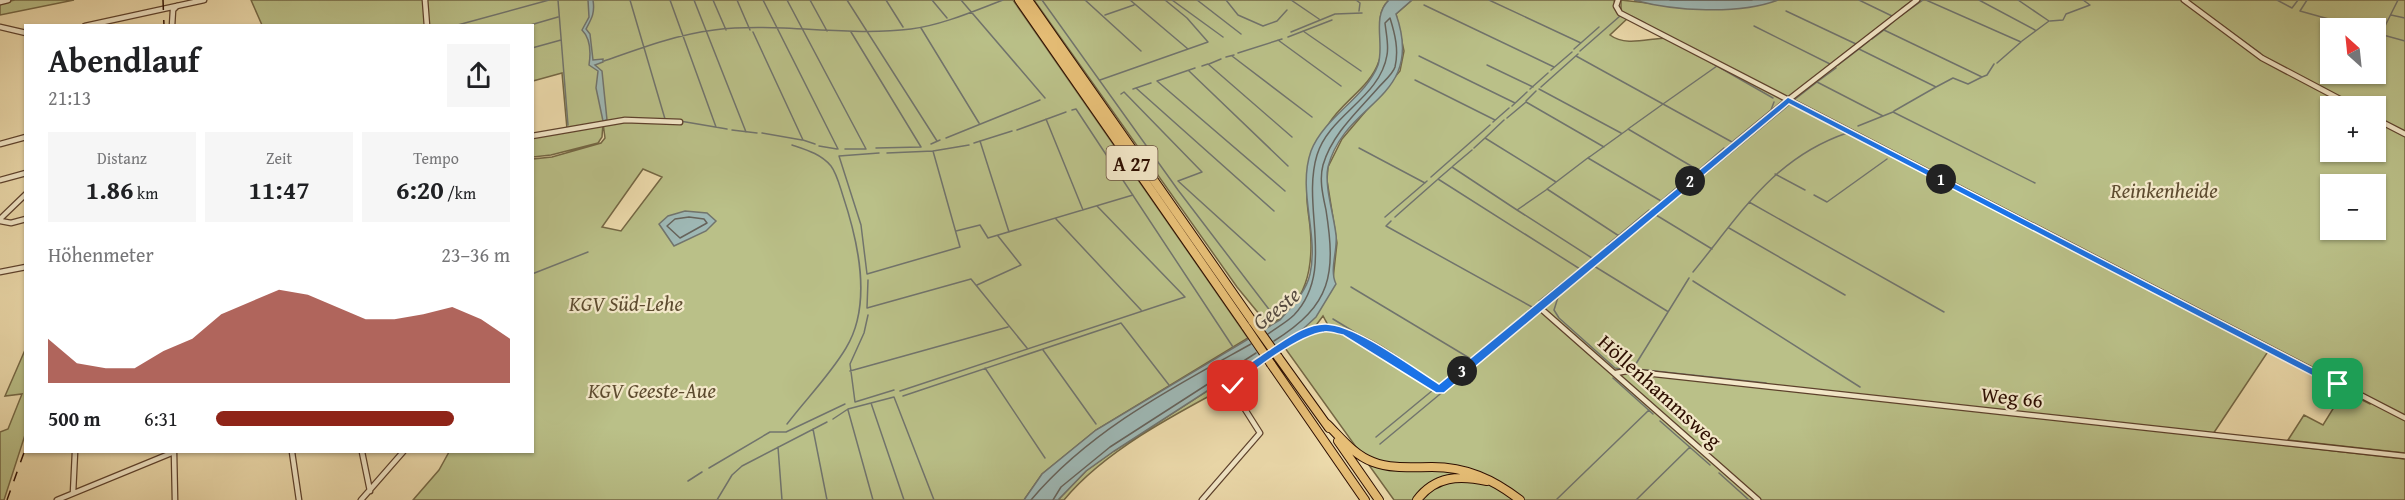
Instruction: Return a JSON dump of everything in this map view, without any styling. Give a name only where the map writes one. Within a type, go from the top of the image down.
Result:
[{"type":"highway","name":"A 27","points":[[1019,0],[1250,324]]},
{"type":"highway","name":"A 27","points":[[1028,0],[1275,361],[1365,500]]},
{"type":"highway","name":"A 27","points":[[1275,361],[1327,424],[1378,500]]},
{"type":"highway","points":[[1327,424],[1354,451],[1372,461],[1399,467],[1465,470],[1484,475],[1520,500]]},
{"type":"highway","points":[[1417,500],[1433,484],[1458,477],[1491,482],[1509,492]]},
{"type":"street","points":[[0,2],[8,0]]},
{"type":"street","points":[[93,24],[204,0]]},
{"type":"street","points":[[425,0],[427,24]]},
{"type":"street","points":[[1618,0],[1616,6],[1620,13],[2405,418]]},
{"type":"street","points":[[1202,500],[1260,433],[1233,386],[1238,376],[1306,333],[1325,328],[1345,331],[1440,390],[1788,100],[1917,0]]},
{"type":"street","points":[[2184,0],[2262,58],[2334,96]]},
{"type":"street","points":[[172,24],[173,10],[177,6]]},
{"type":"street","points":[[0,27],[24,33]]},
{"type":"street","points":[[534,136],[609,122],[645,119],[680,122]]},
{"type":"street","points":[[2386,124],[2405,134]]},
{"type":"street","points":[[0,144],[24,138]]},
{"type":"street","points":[[0,180],[24,174]]},
{"type":"street","points":[[24,196],[0,220],[11,223],[24,220]]},
{"type":"street","points":[[0,272],[24,267]]},
{"type":"street","name":"Höllenhammsweg","points":[[1539,307],[1758,500]]},
{"type":"street","name":"Weg 66","points":[[1616,373],[1639,372],[2405,456]]},
{"type":"street","points":[[73,493],[75,453]]},
{"type":"street","points":[[57,500],[172,453]]},
{"type":"street","points":[[174,453],[176,500]]},
{"type":"street","points":[[292,453],[299,500]]},
{"type":"street","points":[[362,453],[370,492]]},
{"type":"street","points":[[361,500],[402,453]]},
{"type":"green space","points":[[15,0],[74,0],[0,15],[0,3]]},
{"type":"green space","points":[[251,0],[1013,0],[1248,338],[1096,430],[1042,474],[1024,500],[413,500],[439,470],[448,453],[534,453],[534,159],[552,157],[601,143],[605,138],[603,123],[602,137],[598,143],[534,157],[534,137],[567,129],[562,73],[534,81],[534,24],[262,24]],"holes":[[[643,169],[662,177],[621,231],[602,227]]]},
{"type":"green space","points":[[1034,0],[1389,0],[1381,14],[1381,53],[1375,71],[1363,87],[1334,116],[1319,146],[1307,191],[1311,242],[1309,271],[1300,296],[1282,317],[1269,326],[1237,287]]},
{"type":"green space","points":[[1412,0],[1614,0],[1617,12],[1628,18],[1610,35],[1616,39],[1630,41],[1667,38],[2269,350],[2211,437],[2405,459],[2405,500],[1394,500],[1285,348],[1306,335],[1331,330],[1334,326],[1328,325],[1323,316],[1314,328],[1237,375],[1230,385],[1186,408],[1119,450],[1080,482],[1064,500],[1058,500],[1086,471],[1114,451],[1303,329],[1333,279],[1337,243],[1327,180],[1328,167],[1342,139],[1400,71],[1404,51],[1396,14]]},
{"type":"green space","name":"Reinkenheide","points":[[1621,0],[1674,6],[1737,8],[1778,0],[2405,0],[2405,453],[2288,440],[2304,415],[2323,425],[2344,391],[2370,404],[2372,400],[1621,13]]},
{"type":"green space","points":[[24,352],[24,438],[4,500],[0,500],[0,432],[8,429],[22,394],[5,396]]},
{"type":"water","points":[[588,0],[593,0],[594,5],[586,29],[590,34],[593,60],[603,59],[603,62],[595,65],[602,71],[607,120],[603,121],[596,88],[598,71],[589,65],[590,46],[582,30],[589,17]]},
{"type":"water","points":[[1389,0],[1412,0],[1396,14],[1402,43],[1400,65],[1392,83],[1350,127],[1337,145],[1328,167],[1328,192],[1336,235],[1333,273],[1336,284],[1316,317],[1303,329],[1114,451],[1086,471],[1058,500],[1024,500],[1042,474],[1096,430],[1280,320],[1298,299],[1308,281],[1312,259],[1306,181],[1311,151],[1325,128],[1364,87],[1378,65],[1380,57],[1379,22]]},
{"type":"water","points":[[1634,0],[1778,0],[1745,8],[1706,10],[1667,7]]},
{"type":"water","points":[[685,211],[707,213],[716,221],[706,231],[674,246],[659,224],[668,216]]},
{"type":"waterway","points":[[461,24],[549,0]]},
{"type":"waterway","points":[[558,0],[568,125]]},
{"type":"waterway","points":[[630,0],[644,47]]},
{"type":"waterway","points":[[670,0],[683,36]]},
{"type":"waterway","points":[[694,0],[706,31]]},
{"type":"waterway","points":[[713,0],[726,29]]},
{"type":"waterway","points":[[737,0],[749,28]]},
{"type":"waterway","points":[[763,0],[777,28]]},
{"type":"waterway","points":[[787,0],[802,29]]},
{"type":"waterway","points":[[810,0],[826,30]]},
{"type":"waterway","points":[[847,0],[867,31]]},
{"type":"waterway","points":[[886,0],[903,27]]},
{"type":"waterway","points":[[932,0],[947,18]]},
{"type":"waterway","points":[[961,0],[971,12]]},
{"type":"waterway","points":[[971,12],[1003,0]]},
{"type":"waterway","name":"Geeste","points":[[1042,0],[1178,190],[1271,312]]},
{"type":"waterway","points":[[1085,0],[1141,51]]},
{"type":"waterway","points":[[1130,0],[1188,49]]},
{"type":"waterway","points":[[1100,80],[1208,42],[1187,18],[1165,0]]},
{"type":"waterway","points":[[1172,0],[1223,37]]},
{"type":"waterway","points":[[1197,0],[1241,34]]},
{"type":"waterway","points":[[1226,0],[1238,15],[1263,26],[1277,21],[1287,10]]},
{"type":"waterway","points":[[1291,0],[1319,19]]},
{"type":"waterway","points":[[1356,0],[1360,3],[1359,11]]},
{"type":"waterway","points":[[1489,0],[1581,43]]},
{"type":"waterway","points":[[1859,0],[1892,16]]},
{"type":"waterway","points":[[1902,8],[1913,0]]},
{"type":"waterway","points":[[1899,17],[1923,0]]},
{"type":"waterway","points":[[1926,0],[2021,42],[1997,63]]},
{"type":"waterway","points":[[1979,0],[2035,30]]},
{"type":"waterway","points":[[2018,0],[2049,21],[2022,41]]},
{"type":"waterway","points":[[2050,21],[2063,20],[2066,14],[2090,5],[2083,0]]},
{"type":"waterway","points":[[2277,0],[2292,8],[2298,0]]},
{"type":"waterway","points":[[2307,0],[2300,11],[2325,18]]},
{"type":"waterway","points":[[2386,24],[2398,0]]},
{"type":"waterway","points":[[1105,15],[1134,5]]},
{"type":"waterway","points":[[1424,5],[1554,67]]},
{"type":"waterway","points":[[1786,11],[1856,44]]},
{"type":"waterway","points":[[1862,40],[1899,11]]},
{"type":"waterway","points":[[867,31],[923,27],[971,12]]},
{"type":"waterway","points":[[971,12],[1045,98]]},
{"type":"waterway","points":[[1291,32],[1335,14],[1362,13]]},
{"type":"waterway","points":[[2391,15],[2405,18]]},
{"type":"waterway","points":[[1580,51],[1620,16],[1623,17]]},
{"type":"waterway","points":[[1631,16],[1645,23]]},
{"type":"waterway","points":[[534,24],[558,17]]},
{"type":"waterway","points":[[2212,18],[2260,53]]},
{"type":"waterway","points":[[1884,30],[1896,19]]},
{"type":"waterway","points":[[1303,31],[1332,20]]},
{"type":"waterway","points":[[1754,26],[1830,64]]},
{"type":"waterway","points":[[1581,43],[1599,27]]},
{"type":"waterway","points":[[726,29],[749,28]]},
{"type":"waterway","points":[[749,28],[777,28]]},
{"type":"waterway","points":[[777,28],[802,29]]},
{"type":"waterway","points":[[777,28],[838,149]]},
{"type":"waterway","points":[[921,28],[979,123]]},
{"type":"waterway","points":[[706,31],[726,29]]},
{"type":"waterway","points":[[802,29],[826,30]]},
{"type":"waterway","points":[[802,29],[866,149],[845,149]]},
{"type":"waterway","points":[[826,30],[867,31]]},
{"type":"waterway","points":[[1872,39],[1884,30]]},
{"type":"waterway","points":[[1884,30],[1982,77]]},
{"type":"waterway","points":[[683,36],[706,31]]},
{"type":"waterway","points":[[706,31],[746,132]]},
{"type":"waterway","points":[[867,31],[937,141]]},
{"type":"waterway","points":[[1288,37],[1303,31]]},
{"type":"waterway","points":[[1303,31],[1361,71]]},
{"type":"waterway","points":[[753,32],[803,140],[815,144]]},
{"type":"waterway","points":[[851,32],[921,147],[876,148]]},
{"type":"waterway","points":[[644,47],[683,36]]},
{"type":"waterway","points":[[683,36],[716,127]]},
{"type":"waterway","points":[[2386,36],[2405,41]]},
{"type":"waterway","points":[[534,47],[561,40]]},
{"type":"waterway","points":[[1238,53],[1278,40]]},
{"type":"waterway","points":[[1278,40],[1341,86]]},
{"type":"waterway","points":[[1860,48],[1869,41]]},
{"type":"waterway","points":[[1836,60],[1859,42]]},
{"type":"waterway","points":[[1574,49],[1581,43]]},
{"type":"waterway","points":[[604,61],[644,47]]},
{"type":"waterway","points":[[644,47],[665,119]]},
{"type":"waterway","points":[[1838,65],[1859,49],[1936,87]]},
{"type":"waterway","points":[[1551,70],[1572,52]]},
{"type":"waterway","points":[[1541,87],[1578,54]]},
{"type":"waterway","points":[[1226,57],[1234,55]]},
{"type":"waterway","points":[[1232,56],[1312,117]]},
{"type":"waterway","points":[[1419,56],[1515,103]]},
{"type":"waterway","points":[[1576,56],[1663,104]]},
{"type":"waterway","points":[[1209,64],[1221,59]]},
{"type":"waterway","points":[[1710,62],[1717,66]]},
{"type":"waterway","points":[[1202,66],[1208,64],[1292,137]]},
{"type":"waterway","points":[[1982,77],[1987,75],[1994,64]]},
{"type":"waterway","points":[[1487,65],[1533,87]]},
{"type":"waterway","points":[[1663,104],[1717,66]]},
{"type":"waterway","points":[[1717,66],[1773,98]]},
{"type":"waterway","points":[[1195,68],[1157,81],[1285,191]]},
{"type":"waterway","points":[[1817,82],[1836,68]]},
{"type":"waterway","points":[[1189,71],[1288,166]]},
{"type":"waterway","points":[[1533,87],[1548,73]]},
{"type":"waterway","points":[[1936,87],[1953,78],[1968,84],[1982,77]]},
{"type":"waterway","points":[[1415,80],[1495,120]]},
{"type":"waterway","points":[[1817,82],[1883,116]]},
{"type":"waterway","points":[[1817,82],[1794,100],[1840,124]]},
{"type":"waterway","points":[[1136,88],[1151,83]]},
{"type":"waterway","points":[[1894,111],[1936,87]]},
{"type":"waterway","points":[[1136,88],[1274,211]]},
{"type":"waterway","points":[[1539,89],[1621,133]]},
{"type":"waterway","points":[[1526,101],[1536,91]]},
{"type":"waterway","points":[[1121,94],[1124,92],[1202,172],[1178,181],[1265,260]]},
{"type":"waterway","points":[[1512,106],[1527,92]]},
{"type":"waterway","points":[[946,138],[1040,100]]},
{"type":"waterway","points":[[1507,118],[1526,102],[1604,147]]},
{"type":"waterway","points":[[1663,104],[1732,142],[1771,110],[1774,102]]},
{"type":"waterway","points":[[1663,104],[1628,129],[1698,170]]},
{"type":"waterway","points":[[1656,215],[1790,104],[1827,122]]},
{"type":"waterway","points":[[1493,122],[1509,108]]},
{"type":"waterway","points":[[1072,110],[1076,109],[1133,195]]},
{"type":"waterway","points":[[1046,119],[1066,112]]},
{"type":"waterway","points":[[1883,116],[1893,112],[2035,183]]},
{"type":"waterway","points":[[1858,126],[1883,116]]},
{"type":"waterway","points":[[630,118],[670,120]]},
{"type":"waterway","points":[[1017,130],[1046,119]]},
{"type":"waterway","points":[[1046,119],[1083,210]]},
{"type":"waterway","points":[[1485,138],[1504,120]]},
{"type":"waterway","points":[[587,124],[609,121]]},
{"type":"waterway","points":[[680,121],[727,129]]},
{"type":"waterway","points":[[1431,177],[1490,125]]},
{"type":"waterway","points":[[1776,175],[1798,157],[1847,133],[1833,126]]},
{"type":"waterway","points":[[732,130],[746,132]]},
{"type":"waterway","points":[[1604,147],[1627,130]]},
{"type":"waterway","points":[[980,141],[1012,131]]},
{"type":"waterway","points":[[746,132],[757,133]]},
{"type":"waterway","points":[[762,133],[802,140]]},
{"type":"waterway","points":[[1848,133],[1860,139]]},
{"type":"waterway","points":[[1474,148],[1485,138]]},
{"type":"waterway","points":[[1485,138],[1556,182]]},
{"type":"waterway","points":[[931,144],[940,140]]},
{"type":"waterway","points":[[974,143],[980,141]]},
{"type":"waterway","points":[[980,141],[1009,232]]},
{"type":"waterway","points":[[787,424],[846,348],[854,331],[861,292],[854,233],[835,173],[823,158],[792,145]]},
{"type":"waterway","points":[[933,151],[969,145]]},
{"type":"waterway","points":[[819,146],[837,149]]},
{"type":"waterway","points":[[1604,147],[1588,158],[1661,201]]},
{"type":"waterway","points":[[1359,148],[1425,183]]},
{"type":"waterway","points":[[1694,174],[1724,148]]},
{"type":"waterway","points":[[1453,166],[1472,150]]},
{"type":"waterway","points":[[879,153],[839,156],[861,225],[867,274],[960,247],[933,151]]},
{"type":"waterway","points":[[887,153],[933,151]]},
{"type":"waterway","points":[[1589,157],[1547,189],[1618,236]]},
{"type":"waterway","points":[[1814,195],[1827,202],[1887,159]]},
{"type":"waterway","points":[[1517,210],[1452,167],[1438,179],[1580,269]]},
{"type":"waterway","points":[[1750,202],[1776,175]]},
{"type":"waterway","points":[[1776,175],[1805,190]]},
{"type":"waterway","points":[[1661,201],[1690,176]]},
{"type":"waterway","points":[[1395,217],[1437,180]]},
{"type":"waterway","points":[[1385,217],[1425,183]]},
{"type":"waterway","points":[[1517,210],[1546,190]]},
{"type":"waterway","points":[[1083,210],[1133,195]]},
{"type":"waterway","points":[[1133,195],[1233,347]]},
{"type":"waterway","points":[[1654,207],[1661,201]]},
{"type":"waterway","points":[[1712,249],[1750,202]]},
{"type":"waterway","points":[[1750,202],[1944,312]]},
{"type":"waterway","points":[[900,391],[1185,297],[1097,206]]},
{"type":"waterway","points":[[1009,232],[1083,210]]},
{"type":"waterway","points":[[1517,210],[1592,258],[1604,249]]},
{"type":"waterway","points":[[1618,236],[1649,210]]},
{"type":"waterway","points":[[1594,265],[1656,215]]},
{"type":"waterway","points":[[1656,215],[1712,249]]},
{"type":"waterway","points":[[1056,219],[1141,310]]},
{"type":"waterway","points":[[1391,221],[1386,226],[1532,307]]},
{"type":"waterway","points":[[956,231],[980,225],[988,238],[1009,232]]},
{"type":"waterway","points":[[1729,228],[1845,295]]},
{"type":"waterway","points":[[977,285],[1021,265],[998,236]]},
{"type":"waterway","points":[[1607,245],[1618,236]]},
{"type":"waterway","points":[[1693,272],[1712,249]]},
{"type":"waterway","points":[[534,273],[588,252]]},
{"type":"waterway","points":[[1583,266],[1591,259]]},
{"type":"waterway","points":[[1621,369],[1615,368],[1559,318],[1554,310],[1559,294],[1594,266],[1667,311]]},
{"type":"waterway","points":[[1539,301],[1577,271]]},
{"type":"waterway","points":[[1634,367],[1689,278]]},
{"type":"waterway","points":[[868,280],[867,308],[971,279],[1027,348]]},
{"type":"waterway","points":[[1693,281],[1860,387]]},
{"type":"waterway","points":[[1351,287],[1470,358]]},
{"type":"waterway","points":[[1529,310],[1535,305]]},
{"type":"waterway","points":[[1380,444],[1540,311],[1609,372]]},
{"type":"waterway","points":[[851,371],[850,364],[864,333],[868,315]]},
{"type":"waterway","points":[[1470,358],[1524,315]]},
{"type":"waterway","points":[[1333,319],[1361,336]]},
{"type":"waterway","points":[[985,368],[1121,323],[1169,385]]},
{"type":"waterway","points":[[851,371],[1008,327]]},
{"type":"waterway","points":[[1329,331],[1345,335],[1433,390],[1376,437]]},
{"type":"waterway","points":[[1043,350],[1096,424]]},
{"type":"waterway","points":[[1467,361],[1470,358]]},
{"type":"waterway","points":[[1418,372],[1439,385],[1463,364]]},
{"type":"waterway","points":[[903,396],[985,368]]},
{"type":"waterway","points":[[985,368],[1045,458]]},
{"type":"waterway","points":[[1627,368],[1766,383]]},
{"type":"waterway","points":[[851,371],[855,402],[894,390]]},
{"type":"waterway","points":[[1613,378],[1649,410]]},
{"type":"waterway","points":[[871,403],[894,397],[934,500]]},
{"type":"waterway","points":[[833,419],[848,409],[871,403]]},
{"type":"waterway","points":[[871,403],[904,500]]},
{"type":"waterway","points":[[709,468],[770,432],[786,432],[845,404]]},
{"type":"waterway","points":[[848,410],[873,500]]},
{"type":"waterway","points":[[1557,499],[1649,410]]},
{"type":"waterway","points":[[1649,410],[1653,414]]},
{"type":"waterway","points":[[1660,421],[1690,447]]},
{"type":"waterway","points":[[813,429],[827,422]]},
{"type":"waterway","points":[[778,447],[813,429]]},
{"type":"waterway","points":[[813,429],[827,500]]},
{"type":"waterway","points":[[717,500],[732,475],[742,466],[778,447]]},
{"type":"waterway","points":[[778,447],[782,500]]},
{"type":"waterway","points":[[1636,500],[1690,447]]},
{"type":"waterway","points":[[1690,447],[1710,465]]},
{"type":"waterway","points":[[688,481],[702,472]]},
{"type":"waterway","points":[[1719,473],[1749,500]]},
{"type":"railway","points":[[163,0],[164,24]]},
{"type":"railway","points":[[7,500],[24,453]]},
{"type":"route","points":[[1233,386],[1238,376],[1283,346],[1320,328],[1335,328],[1356,337],[1440,390],[1788,100],[2338,384]]},
{"type":"park label","name":"KGV Süd-Lehe","points":[[626,303]]},
{"type":"park label","name":"KGV Geeste-Aue","points":[[652,390]]}]
